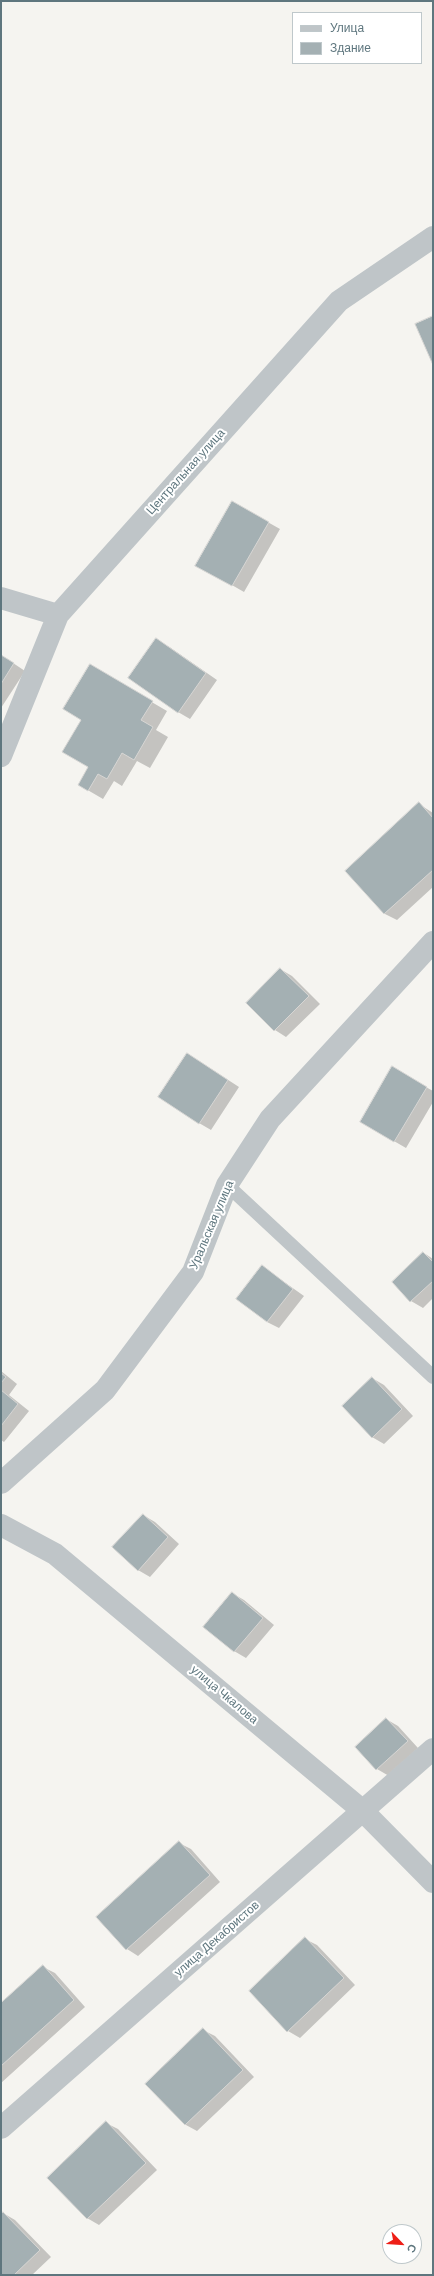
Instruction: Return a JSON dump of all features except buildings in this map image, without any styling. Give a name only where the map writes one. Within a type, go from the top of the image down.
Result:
[{"type":"street","name":"Центральная улица","points":[[1,756],[58,615],[339,302],[433,237]]},
{"type":"street","points":[[1,598],[58,615]]},
{"type":"street","name":"Уральская улица","points":[[1,1483],[110,1384],[193,1272],[227,1185],[270,1119],[433,942]]},
{"type":"street","name":"улица Чкалова","points":[[1,1524],[55,1554],[363,1811],[433,1882]]},
{"type":"street","name":"улица Декабристов","points":[[1,2128],[433,1749]]},
{"type":"lane","points":[[227,1185],[433,1376]]}]
